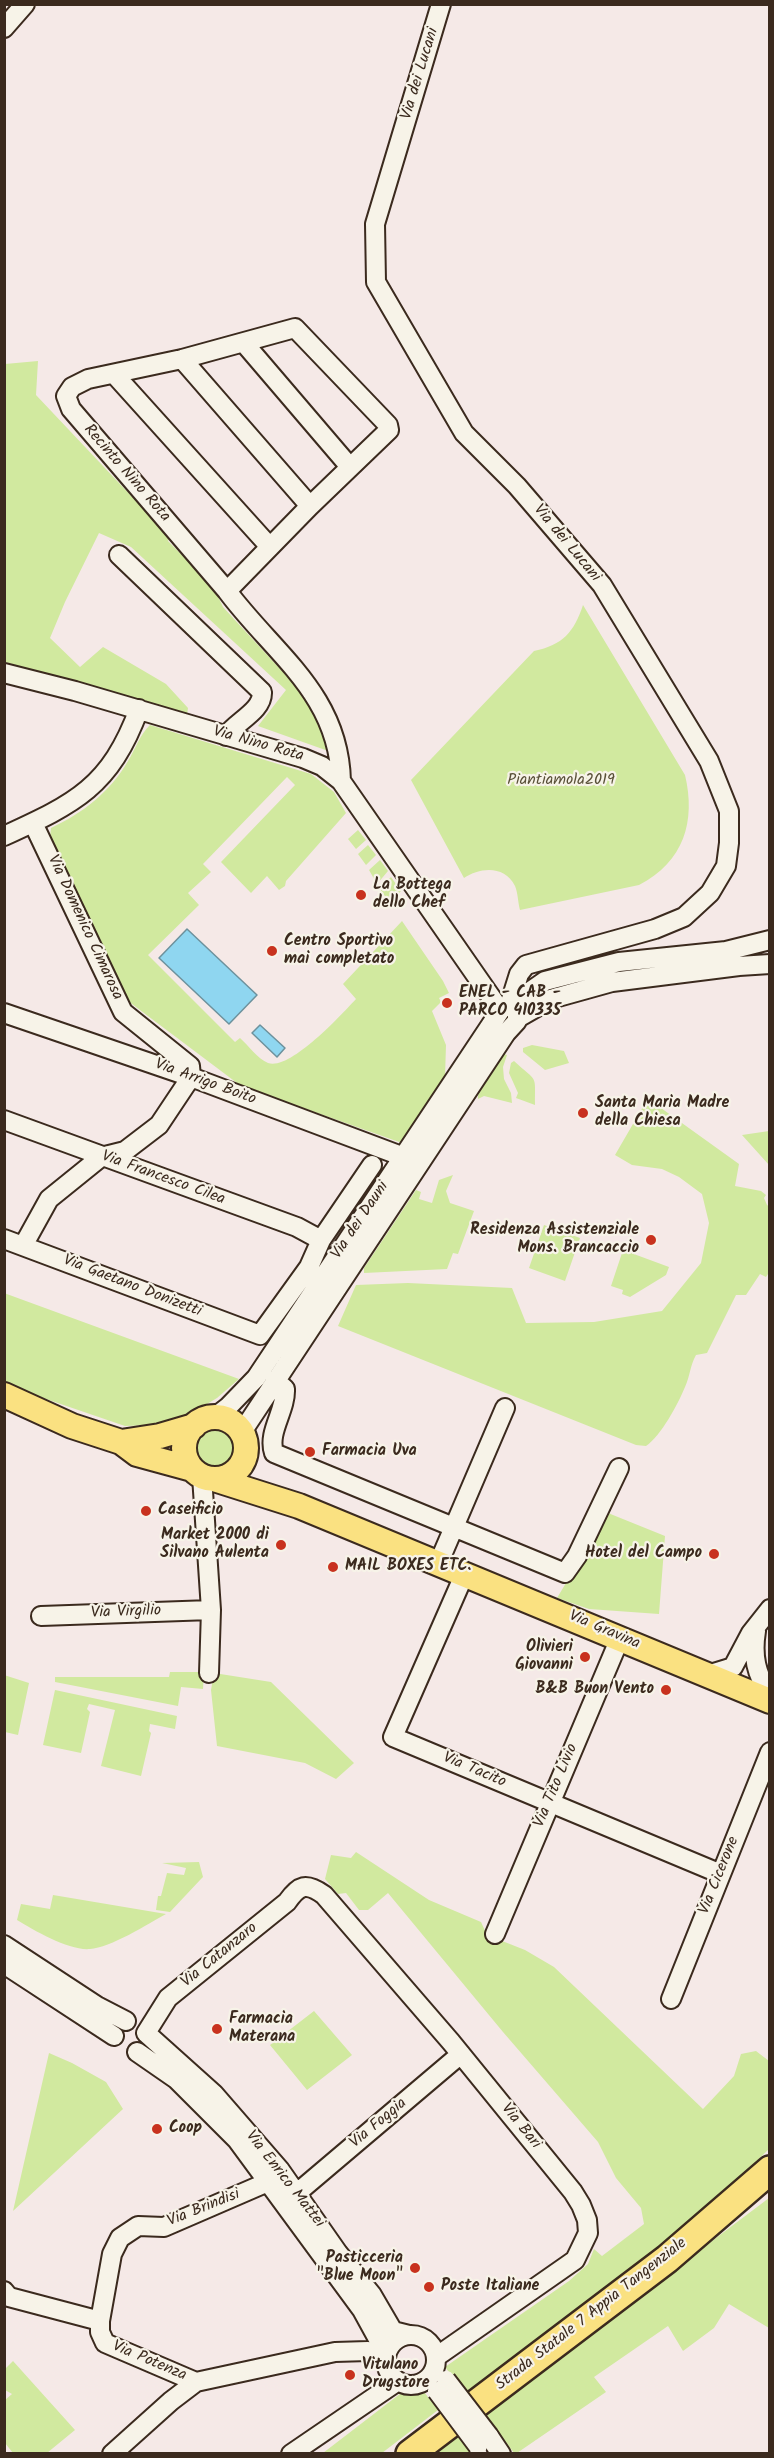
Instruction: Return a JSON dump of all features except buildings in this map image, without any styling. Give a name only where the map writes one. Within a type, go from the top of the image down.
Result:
[{"type":"highway","name":"Strada Statale 7 Appia Tangenziale","points":[[410,2454],[667,2259],[770,2170]]},
{"type":"main road","points":[[4,1395],[72,1426],[122,1442],[137,1454],[295,1504]]},
{"type":"main road","points":[[4,1414],[72,1426]]},
{"type":"main road","points":[[122,1442],[160,1436],[205,1421],[225,1419],[235,1424],[244,1442],[249,1468],[255,1476],[295,1504]]},
{"type":"main road","points":[[205,1421],[185,1442],[187,1461],[203,1475],[223,1478],[239,1468],[244,1442]]},
{"type":"main road","name":"Via Gravina","points":[[295,1504],[770,1701]]},
{"type":"street","name":"Via dei Lucani","points":[[441,4],[375,224],[376,282],[464,433],[517,486],[602,585],[709,761],[729,811],[726,866],[710,893],[684,917],[656,929],[526,965],[519,974]]},
{"type":"street","points":[[4,28],[22,6]]},
{"type":"street","name":"Recinto Nino Rota","points":[[227,591],[388,430],[388,425],[295,328],[182,359],[88,379],[72,387],[66,396],[71,409],[227,591],[250,622],[307,683],[324,708],[340,762],[340,781]]},
{"type":"street","points":[[244,343],[350,467]]},
{"type":"street","points":[[182,359],[310,506]]},
{"type":"street","points":[[114,374],[270,547]]},
{"type":"street","points":[[119,555],[262,692],[262,699],[256,708],[231,728],[226,736]]},
{"type":"street","name":"Via Nino Rota","points":[[4,673],[139,709],[303,758],[322,766],[340,781],[508,1015]]},
{"type":"street","points":[[4,836],[78,799],[101,779],[129,736],[139,709]]},
{"type":"street","name":"Via Domenico Cimarosa","points":[[33,823],[123,1012],[190,1066],[191,1077]]},
{"type":"street","name":"Via dei Dauni","points":[[508,1015],[551,999],[612,982],[727,959],[770,940]]},
{"type":"street","name":"Via dei Dauni","points":[[244,1442],[275,1380],[400,1176],[404,1157],[508,1015],[534,988],[545,981],[619,962],[727,959],[770,964]]},
{"type":"street","points":[[519,974],[522,983],[527,988],[534,988]]},
{"type":"street","points":[[508,1015],[519,974]]},
{"type":"street","name":"Via Arrigo Boito","points":[[4,1013],[191,1077],[404,1157]]},
{"type":"street","name":"Via dei Dauni","points":[[205,1421],[228,1407],[256,1378],[400,1176],[506,1033],[508,1015]]},
{"type":"street","points":[[23,1246],[49,1199],[101,1157],[125,1151],[159,1125],[191,1077]]},
{"type":"street","name":"Via Francesco Cilea","points":[[4,1120],[297,1227],[321,1240]]},
{"type":"street","points":[[321,1240],[372,1166]]},
{"type":"street","name":"Via Gaetano Donizetti","points":[[4,1239],[260,1335],[309,1267],[321,1240]]},
{"type":"street","points":[[275,1380],[285,1389],[285,1400],[273,1437],[274,1453],[565,1573],[577,1556],[619,1468]]},
{"type":"street","points":[[439,1562],[505,1408]]},
{"type":"street","points":[[203,1475],[211,1610],[209,1673]]},
{"type":"street","name":"Via Tacito","points":[[465,1573],[393,1737],[721,1874]]},
{"type":"street","points":[[707,1675],[733,1667],[756,1626],[770,1609]]},
{"type":"street","name":"Via Virgilio","points":[[41,1616],[211,1610]]},
{"type":"street","points":[[756,1626],[754,1662],[759,1678],[770,1695]]},
{"type":"street","name":"Via Tito Livio","points":[[495,1934],[620,1638]]},
{"type":"street","name":"Via Cicerone","points":[[670,1999],[770,1752]]},
{"type":"street","name":"Via Catanzaro","points":[[146,2033],[168,1998],[287,1902],[294,1892],[303,1886]]},
{"type":"street","name":"Via Bari","points":[[303,1886],[313,1887],[324,1895],[461,2054],[573,2192],[587,2220],[588,2233],[575,2260],[436,2359]]},
{"type":"street","points":[[4,1945],[97,2006],[126,2021],[136,2022],[146,2033],[145,2044],[137,2052],[120,2050],[114,2041],[118,2026],[126,2021]]},
{"type":"street","points":[[4,1965],[114,2036]]},
{"type":"street","name":"Via Enrico Mattei","points":[[137,2052],[176,2079],[237,2140],[362,2310],[379,2341],[396,2344],[393,2331],[372,2295],[338,2253],[280,2170],[214,2094],[146,2033]]},
{"type":"street","name":"Via Foggia","points":[[297,2193],[461,2054]]},
{"type":"street","name":"Via Brindisi","points":[[100,2322],[112,2254],[120,2238],[138,2226],[164,2227],[268,2182]]},
{"type":"street","name":"Via Potenza","points":[[6,2296],[100,2322],[100,2332],[105,2343],[196,2382],[335,2352],[368,2351],[396,2344]]},
{"type":"street","points":[[435,2384],[406,2384],[389,2374],[396,2344],[418,2335],[426,2339],[436,2359],[435,2384],[483,2445],[501,2454]]},
{"type":"street","points":[[291,2454],[398,2381]]},
{"type":"street","points":[[112,2454],[171,2401],[196,2382]]},
{"type":"green space","points":[[38,361],[36,395],[170,537],[168,541],[213,586],[223,607],[316,708],[331,752],[258,726],[286,690],[131,547],[99,533],[50,638],[80,667],[103,647],[166,684],[188,708],[187,715],[5,662],[5,364]]},
{"type":"green space","name":"Piantiamola2019","points":[[583,605],[685,775],[689,808],[687,824],[683,839],[667,865],[639,885],[520,910],[515,886],[505,874],[485,870],[464,878],[411,780],[534,651],[553,645],[566,636],[576,623]]},
{"type":"green space","points":[[150,725],[311,774],[334,792],[346,813],[286,881],[285,886],[279,890],[267,876],[251,893],[221,862],[295,785],[287,777],[203,864],[211,872],[188,893],[199,905],[148,955],[235,1042],[240,1038],[264,1061],[278,1063],[315,1040],[356,999],[343,984],[402,921],[449,993],[439,998],[441,1002],[432,1011],[446,1045],[445,1077],[402,1143],[241,1086],[128,1001],[50,837],[51,828],[85,808],[113,782]]},
{"type":"green space","points":[[358,830],[366,840],[356,849],[348,839]]},
{"type":"green space","points":[[368,845],[376,855],[366,865],[358,854]]},
{"type":"green space","points":[[380,860],[388,871],[377,884],[369,870]]},
{"type":"green space","points":[[391,877],[401,891],[390,903],[379,888]]},
{"type":"green space","points":[[532,1045],[564,1051],[569,1063],[545,1070],[523,1052],[523,1048]]},
{"type":"green space","points":[[504,1054],[507,1055],[503,1067],[504,1079],[511,1093],[512,1103],[484,1096],[478,1099],[478,1095]]},
{"type":"green space","points":[[514,1061],[534,1079],[535,1105],[516,1098],[518,1093],[509,1073],[511,1063]]},
{"type":"green space","points":[[654,1103],[739,1164],[735,1186],[761,1191],[766,1195],[764,1198],[770,1207],[770,1271],[766,1277],[760,1274],[746,1295],[736,1295],[707,1353],[696,1355],[685,1387],[668,1419],[646,1446],[636,1445],[338,1326],[356,1285],[408,1283],[512,1288],[526,1323],[594,1322],[662,1311],[701,1263],[709,1223],[702,1194],[679,1177],[662,1169],[632,1165],[615,1155],[644,1105]]},
{"type":"green space","points":[[770,1131],[769,1165],[742,1135]]},
{"type":"green space","points":[[453,1175],[446,1191],[450,1203],[474,1211],[458,1254],[453,1253],[447,1269],[364,1273],[364,1268],[416,1190],[421,1192],[419,1199],[432,1203],[439,1180]]},
{"type":"green space","points":[[544,1225],[580,1238],[565,1281],[529,1268]]},
{"type":"green space","points":[[623,1250],[669,1267],[666,1275],[630,1297],[622,1294],[623,1290],[611,1286]]},
{"type":"green space","points":[[4,1293],[239,1379],[217,1398],[187,1416],[153,1425],[125,1426],[5,1385]]},
{"type":"green space","points":[[210,1424],[220,1424],[235,1434],[239,1448],[238,1457],[229,1468],[220,1472],[210,1472],[195,1462],[191,1453],[191,1443],[201,1428]]},
{"type":"green space","points":[[608,1513],[665,1536],[659,1614],[589,1609],[557,1598]]},
{"type":"green space","points":[[170,1672],[204,1672],[203,1689],[181,1687],[178,1706],[55,1682],[55,1677],[169,1677]]},
{"type":"green space","points":[[214,1673],[271,1682],[354,1763],[336,1779],[305,1763],[217,1746],[211,1690]]},
{"type":"green space","points":[[4,1675],[29,1683],[18,1735],[5,1732]]},
{"type":"green space","points":[[55,1690],[177,1716],[175,1729],[150,1724],[151,1733],[141,1776],[101,1766],[115,1710],[89,1704],[87,1709],[90,1712],[81,1753],[43,1745]]},
{"type":"green space","points":[[356,1852],[429,1900],[481,1922],[487,1935],[525,1950],[554,1967],[703,2109],[734,2076],[741,2054],[756,2051],[769,2061],[769,2149],[660,2246],[467,2395],[445,2367],[569,2281],[588,2264],[594,2249],[602,2256],[644,2224],[641,2208],[616,2178],[598,2142],[388,1893],[368,1910],[359,1910],[346,1893],[338,1894],[325,1879],[331,1855],[351,1858]]},
{"type":"green space","points":[[199,1862],[203,1877],[170,1912],[156,1910],[158,1896],[161,1896],[167,1873],[184,1875],[186,1868],[162,1863]]},
{"type":"green space","points":[[53,1895],[166,1914],[108,1945],[82,1949],[53,1939],[17,1920],[21,1904],[50,1909]]},
{"type":"green space","points":[[314,2011],[352,2055],[307,2090],[270,2045]]},
{"type":"green space","points":[[49,2053],[106,2082],[123,2109],[13,2211]]},
{"type":"green space","points":[[769,2198],[769,2328],[729,2304],[714,2328],[683,2351],[668,2326],[594,2377],[606,2392],[514,2453],[484,2413]]},
{"type":"green space","points":[[13,2361],[75,2430],[47,2453],[13,2453],[5,2443],[5,2400],[12,2394],[5,2390],[5,2369]]},
{"type":"green space","points":[[421,2388],[438,2410],[382,2453],[323,2453],[405,2390]]},
{"type":"green space","points":[[454,2432],[471,2453],[426,2454]]},
{"type":"water","points":[[187,929],[257,995],[229,1024],[159,958]]},
{"type":"water","points":[[260,1025],[285,1048],[277,1057],[252,1033]]},
{"type":"place","name":"La Bottega dello Chef","points":[[361,895]]},
{"type":"place","name":"Centro Sportivo mai completato","points":[[272,951]]},
{"type":"place","name":"ENEL - CAB - PARCO 410335","points":[[447,1003]]},
{"type":"place","name":"Santa Maria Madre della Chiesa","points":[[583,1113]]},
{"type":"place","name":"Residenza Assistenziale Mons. Brancaccio","points":[[651,1240]]},
{"type":"place","name":"Farmacia Uva","points":[[310,1452]]},
{"type":"place","name":"Caseificio","points":[[146,1511]]},
{"type":"place","name":"Market 2000 di Silvano Aulenta","points":[[281,1545]]},
{"type":"place","name":"Hotel del Campo","points":[[714,1554]]},
{"type":"place","name":"MAIL BOXES ETC.","points":[[333,1567]]},
{"type":"place","name":"Olivieri Giovanni","points":[[585,1657]]},
{"type":"place","name":"B&B Buon Vento","points":[[666,1690]]},
{"type":"place","name":"Farmacia Materana","points":[[217,2029]]},
{"type":"place","name":"Coop","points":[[157,2129]]},
{"type":"place","name":"Pasticceria \"Blue Moon\"","points":[[415,2268]]},
{"type":"place","name":"Poste Italiane","points":[[429,2287]]},
{"type":"place","name":"Vitulano Drugstore","points":[[350,2375]]}]
